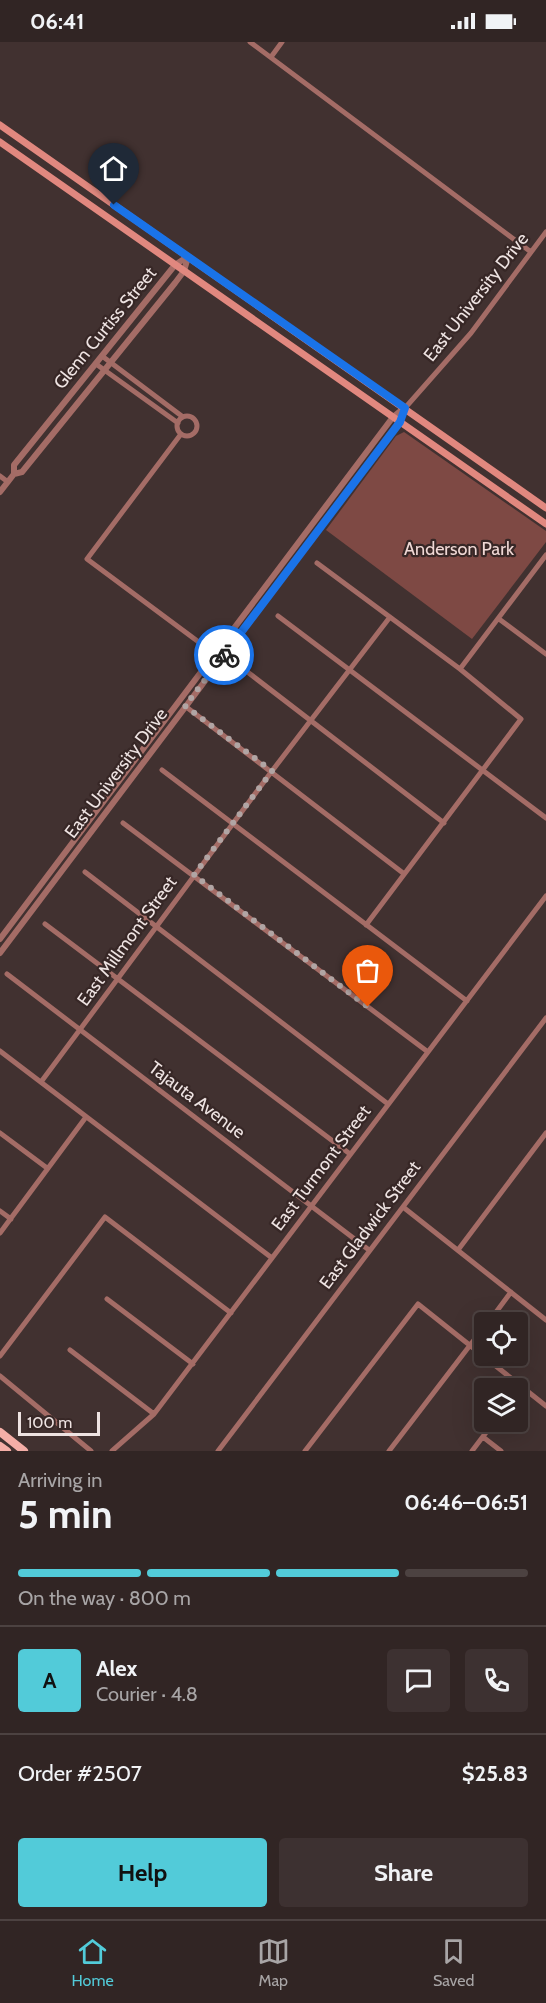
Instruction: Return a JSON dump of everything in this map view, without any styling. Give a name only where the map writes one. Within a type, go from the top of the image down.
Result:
[{"type":"main road","points":[[0,125],[546,508]]},
{"type":"main road","points":[[0,142],[546,524]]},
{"type":"main road","points":[[0,1432],[24,1451]]},
{"type":"main road","points":[[0,1446],[7,1451]]},
{"type":"street","points":[[249,42],[531,252]]},
{"type":"street","points":[[271,57],[282,42]]},
{"type":"street","name":"East University Drive","points":[[0,953],[393,417],[405,408],[471,333],[546,232]]},
{"type":"street","name":"Glenn Curtiss Street","points":[[0,492],[14,474],[14,465],[175,265],[188,257]]},
{"type":"street","name":"Glenn Curtiss Street","points":[[14,474],[22,472],[111,362],[183,271],[188,257]]},
{"type":"street","points":[[102,356],[183,417],[194,418],[197,429],[188,436],[181,434]]},
{"type":"street","points":[[96,364],[178,423],[181,434]]},
{"type":"street","name":"East University Drive","points":[[0,939],[400,422],[405,408]]},
{"type":"street","points":[[178,423],[183,417]]},
{"type":"street","points":[[181,434],[87,560],[200,643]]},
{"type":"street","points":[[0,476],[8,482]]},
{"type":"street","points":[[460,669],[546,555]]},
{"type":"street","points":[[317,563],[460,669],[521,719],[366,925]]},
{"type":"street","points":[[278,616],[546,818]]},
{"type":"street","name":"East Millmont Street","points":[[41,1082],[272,771],[390,617]]},
{"type":"street","points":[[499,619],[546,654]]},
{"type":"street","points":[[241,667],[444,823]]},
{"type":"street","points":[[182,704],[403,873]]},
{"type":"street","points":[[162,770],[466,1001]]},
{"type":"street","points":[[123,823],[428,1052]]},
{"type":"street","points":[[85,872],[388,1104]]},
{"type":"street","name":"East Turmont Street","points":[[112,1451],[154,1414],[546,896]]},
{"type":"street","points":[[45,924],[350,1154]]},
{"type":"street","name":"Tajauta Avenue","points":[[6,974],[313,1205],[369,1250]]},
{"type":"street","name":"East Gladwick Street","points":[[218,1451],[545,1021]]},
{"type":"street","points":[[0,1051],[272,1258]]},
{"type":"street","points":[[0,1233],[86,1118]]},
{"type":"street","points":[[0,1133],[47,1168]]},
{"type":"street","points":[[458,1250],[546,1133]]},
{"type":"street","points":[[403,1207],[546,1320]]},
{"type":"street","points":[[0,1211],[10,1218]]},
{"type":"street","points":[[0,1356],[105,1217],[231,1313]]},
{"type":"street","points":[[496,1312],[511,1292]]},
{"type":"street","points":[[107,1299],[193,1364]]},
{"type":"street","points":[[305,1451],[418,1304],[506,1378]]},
{"type":"street","points":[[389,1451],[474,1341]]},
{"type":"street","points":[[70,1350],[154,1414]]},
{"type":"street","points":[[0,1376],[91,1451]]},
{"type":"street","points":[[528,1395],[546,1406]]},
{"type":"street","points":[[472,1451],[487,1432]]},
{"type":"street","points":[[483,1437],[501,1451]]},
{"type":"green space","name":"Anderson Park","points":[[404,432],[546,531],[546,542],[472,639],[326,530],[396,436]]},
{"type":"way so far","points":[[224,655],[185,706],[272,771],[194,875],[368,1007]]},
{"type":"route","points":[[114,205],[405,408],[400,422],[224,655]]}]
